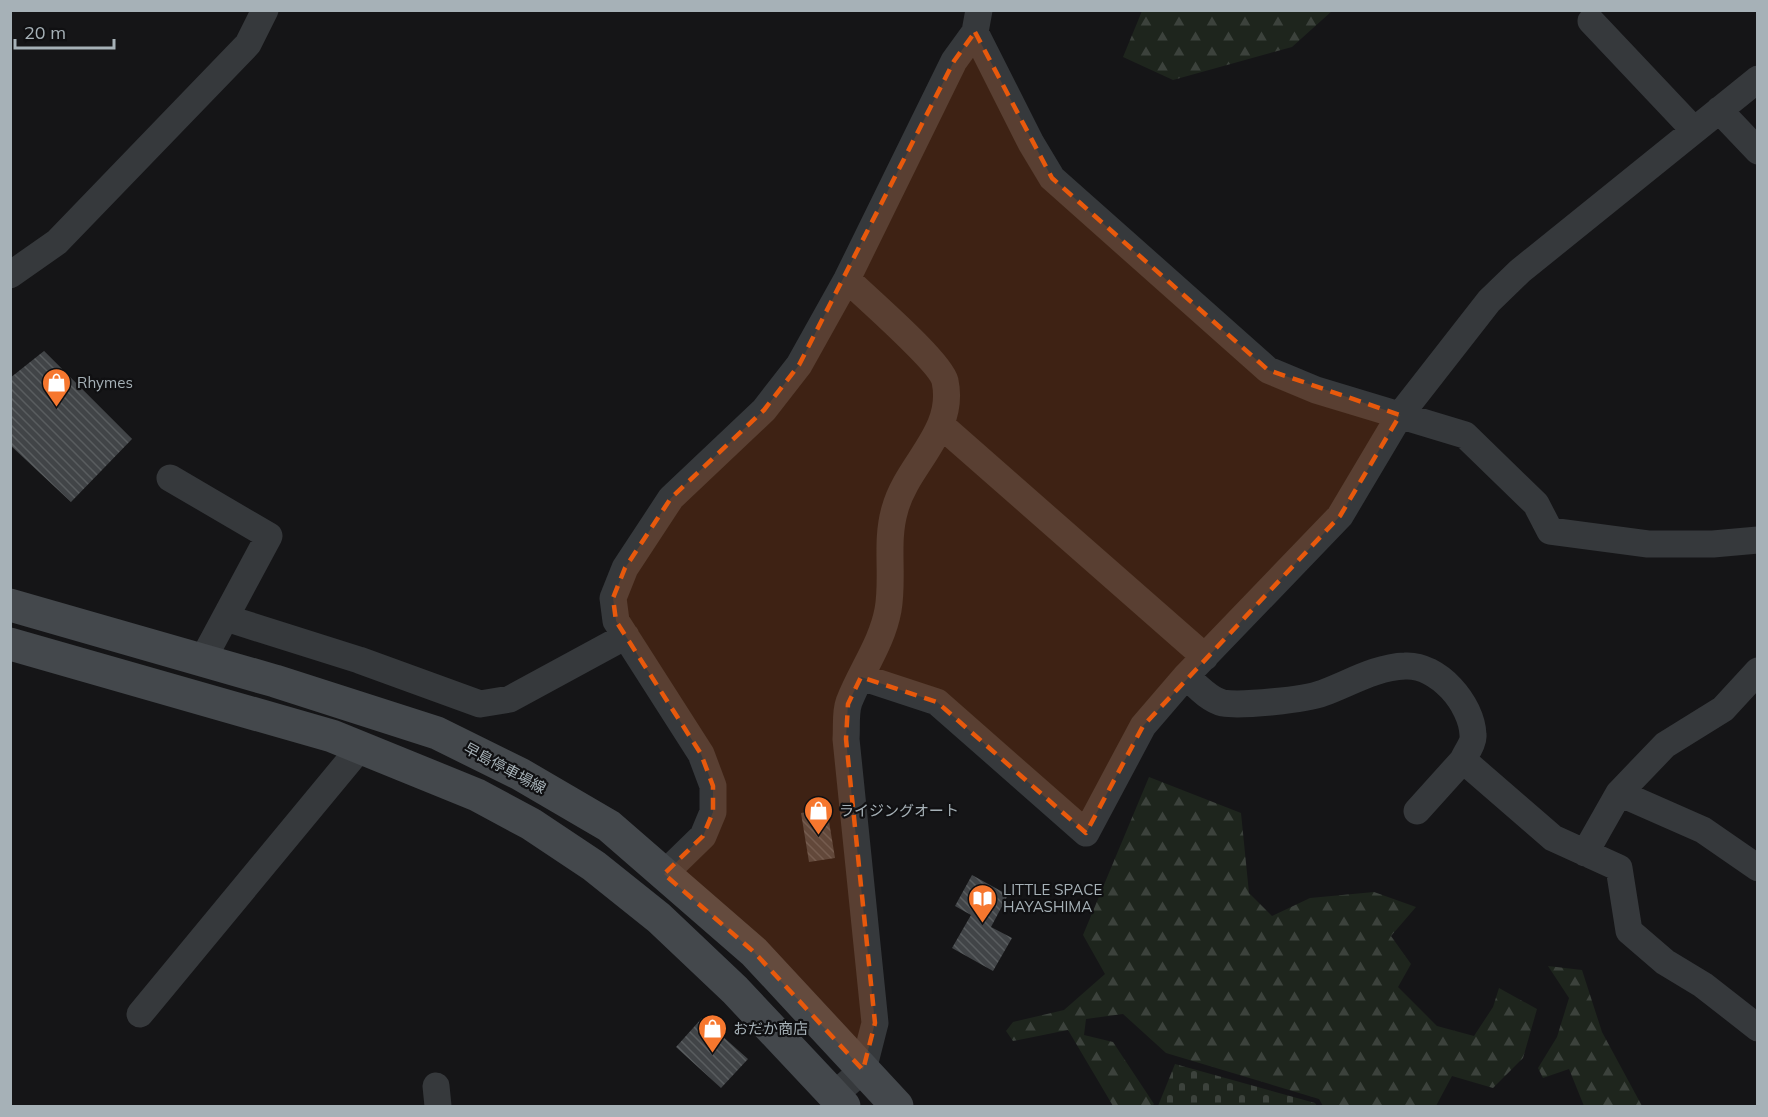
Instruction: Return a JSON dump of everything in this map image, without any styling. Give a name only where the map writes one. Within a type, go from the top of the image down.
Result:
[{"type":"main road","name":"早島停車場線","points":[[10,605],[275,681],[437,733],[520,774],[609,826],[754,952],[897,1107]]},
{"type":"main road","points":[[10,644],[332,736],[477,795],[531,824],[594,866],[659,918],[735,990],[839,1101]]},
{"type":"street","points":[[10,275],[57,242],[215,79],[248,44],[265,10]]},
{"type":"street","points":[[664,874],[703,836],[713,812],[713,786],[700,754],[616,621],[613,598],[625,568],[671,498],[764,410],[799,364],[847,279],[954,61],[977,21]]},
{"type":"street","points":[[977,21],[1031,143],[1052,178],[1268,370],[1316,390],[1465,435],[1536,504],[1550,531],[1648,544],[1713,544],[1758,540]]},
{"type":"street","points":[[1591,21],[1694,130]]},
{"type":"street","points":[[861,677],[937,702],[1086,833],[1143,726],[1185,676],[1340,516],[1400,415],[1490,301],[1520,271],[1758,79]]},
{"type":"street","points":[[1719,110],[1758,151]]},
{"type":"street","points":[[839,1101],[863,1070],[875,1023],[846,739],[848,704],[881,634],[888,608],[890,537],[895,508],[942,426],[947,399],[944,378],[926,355],[847,279]]},
{"type":"street","points":[[942,426],[1205,657]]},
{"type":"street","points":[[170,478],[269,536],[201,661]]},
{"type":"street","points":[[225,618],[359,660],[480,704],[510,699],[626,636]]},
{"type":"street","points":[[1185,676],[1222,703],[1284,700],[1320,694],[1374,671],[1407,665],[1433,674],[1454,689],[1470,715],[1474,737],[1463,760],[1417,811]]},
{"type":"street","points":[[1585,853],[1619,793],[1665,745],[1723,710],[1758,671]]},
{"type":"street","points":[[140,1014],[360,748]]},
{"type":"street","points":[[1463,760],[1553,838],[1619,868],[1629,931],[1665,962],[1703,985],[1758,1028]]},
{"type":"street","points":[[1619,793],[1703,830],[1758,868]]},
{"type":"highlighted area","points":[[975,32],[1052,178],[1268,370],[1400,415],[1340,516],[1143,726],[1086,833],[937,702],[861,677],[848,704],[846,739],[875,1023],[863,1070],[754,952],[664,874],[703,836],[713,812],[713,786],[701,754],[616,621],[613,598],[625,568],[671,498],[764,410],[799,365],[954,61]]},
{"type":"green space","points":[[1142,10],[1332,11],[1292,47],[1173,80],[1123,57]]},
{"type":"green space","points":[[1149,777],[1241,813],[1249,893],[1272,916],[1310,898],[1374,892],[1416,907],[1391,936],[1411,964],[1398,987],[1437,1026],[1474,1036],[1493,1007],[1499,988],[1537,1009],[1523,1058],[1493,1088],[1452,1076],[1436,1106],[1323,1106],[1319,1099],[1166,1053],[1123,1014],[1086,1019],[1084,1035],[1113,1042],[1154,1104],[1152,1106],[1113,1106],[1068,1030],[1013,1041],[1006,1031],[1013,1022],[1064,1010],[1105,974],[1083,935]]},
{"type":"green space","points":[[1548,966],[1582,970],[1602,1032],[1642,1106],[1584,1106],[1569,1069],[1543,1078],[1538,1068],[1557,1037],[1569,998]]},
{"type":"green space","points":[[1175,1064],[1315,1103],[1317,1106],[1158,1106]]},
{"type":"building","name":"Rhymes","points":[[44,351],[132,439],[71,502],[10,445],[10,378]]},
{"type":"building","points":[[827,809],[835,858],[809,862],[801,813]]},
{"type":"building","points":[[972,875],[1008,895],[991,927],[1012,938],[993,971],[952,948],[971,915],[955,906]]},
{"type":"building","name":"おだか商店","points":[[702,1018],[748,1059],[721,1088],[676,1047]]},
{"type":"place","name":"Rhymes","points":[[56,408]]},
{"type":"place","name":"ライジングオート","points":[[818,836]]},
{"type":"place","name":"LITTLE SPACE HAYASHIMA","points":[[982,924]]},
{"type":"place","name":"おだか商店","points":[[712,1054]]}]
